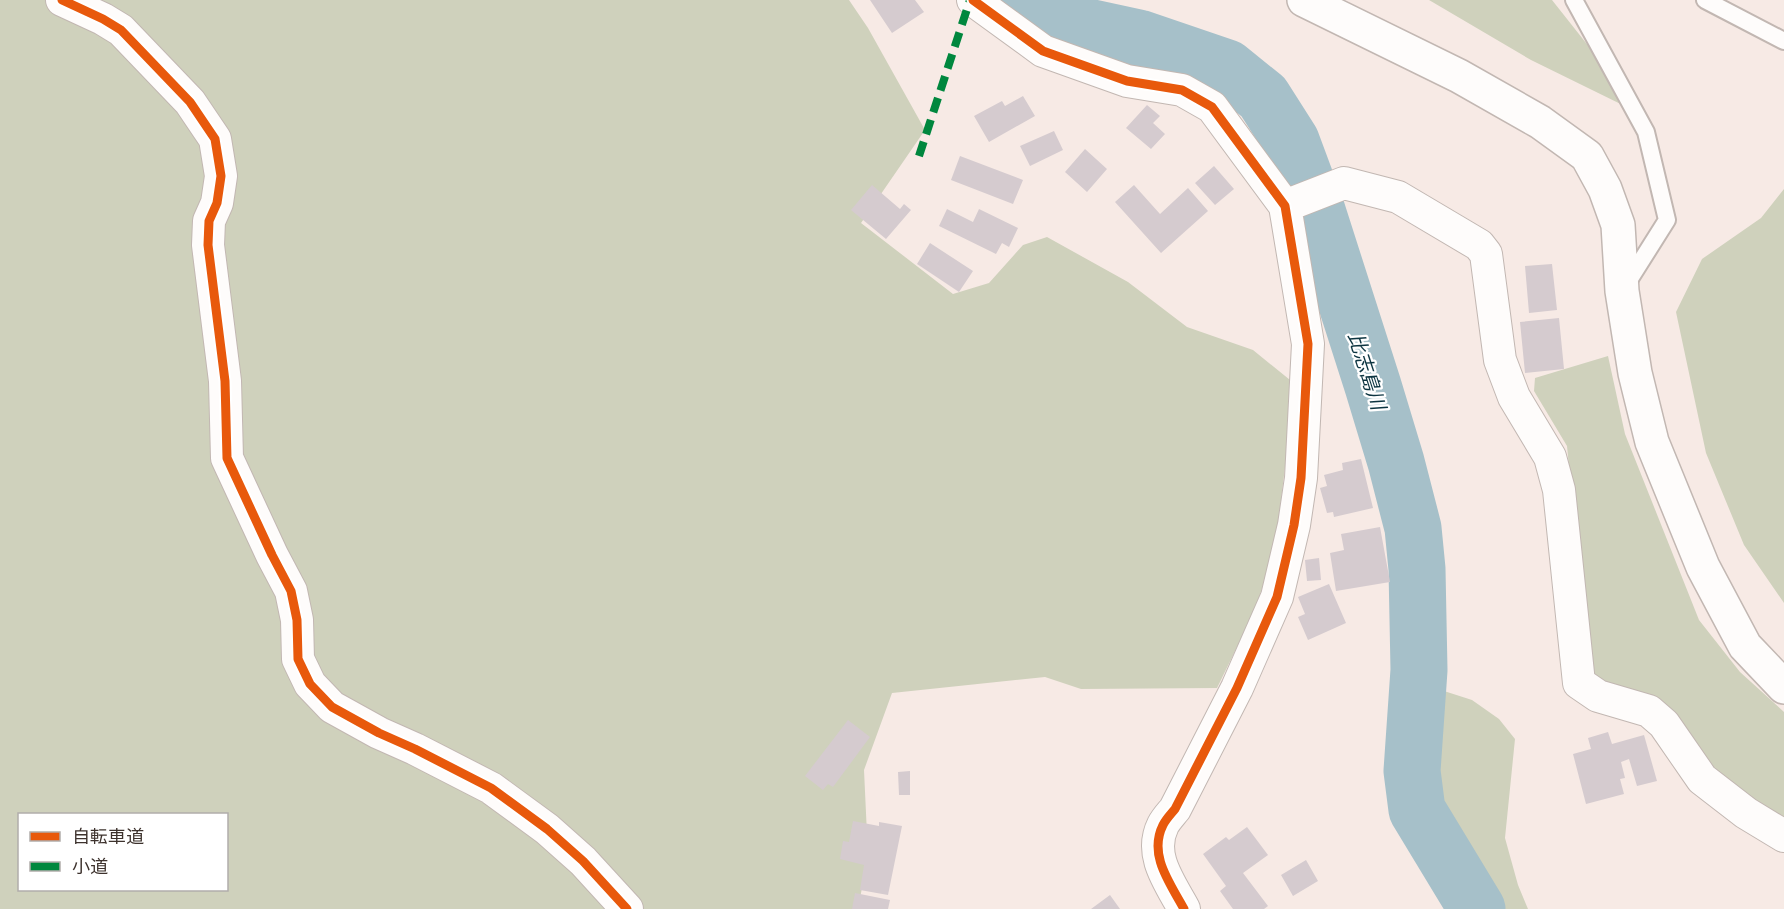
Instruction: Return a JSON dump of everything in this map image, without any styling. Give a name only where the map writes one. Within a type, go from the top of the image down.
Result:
[{"type":"street","points":[[63,0],[121,30],[190,102],[215,139],[221,176],[217,203],[209,221],[208,244],[225,381],[227,458],[291,591],[297,620],[298,659],[310,684],[332,707],[379,733],[491,788],[547,829],[583,861],[627,909]]},
{"type":"street","points":[[973,0],[1043,51],[1126,81],[1182,90],[1212,107],[1285,206],[1308,344],[1301,478],[1277,597],[1236,688],[1175,809],[1163,825],[1158,844],[1160,863],[1184,909]]},
{"type":"street","points":[[1304,0],[1459,76],[1540,122],[1587,156],[1605,189],[1618,225],[1623,291],[1635,373],[1652,442],[1703,567],[1745,646],[1784,687]]},
{"type":"street","points":[[1285,206],[1344,183],[1398,197],[1479,245],[1486,254],[1500,360],[1514,397],[1550,457],[1559,490],[1579,683],[1598,696],[1648,711],[1664,724],[1702,779],[1746,813],[1784,836]]},
{"type":"lane","points":[[1574,0],[1646,132],[1667,219],[1623,291]]},
{"type":"lane","points":[[1706,0],[1784,41]]},
{"type":"green space","points":[[0,0],[849,0],[868,28],[925,130],[861,223],[953,294],[989,283],[1023,245],[1047,237],[1128,282],[1187,327],[1253,350],[1295,384],[1276,542],[1256,608],[1217,688],[1081,689],[1045,677],[892,693],[864,770],[868,856],[858,909],[0,909]]},
{"type":"green space","points":[[1429,0],[1552,0],[1643,115],[1531,60]]},
{"type":"green space","points":[[1784,189],[1784,603],[1744,545],[1706,453],[1676,312],[1702,259],[1761,218]]},
{"type":"green space","points":[[1608,356],[1625,434],[1699,620],[1740,672],[1784,712],[1784,822],[1751,799],[1617,689],[1590,681],[1567,446],[1534,391],[1535,378]]},
{"type":"green space","points":[[1444,691],[1472,700],[1499,719],[1515,739],[1505,838],[1518,885],[1528,909],[1478,909],[1402,793],[1397,731],[1421,696]]},
{"type":"building","points":[[870,0],[915,0],[924,12],[892,33]]},
{"type":"building","points":[[1023,96],[1035,116],[989,142],[974,116],[1002,101],[1005,106]]},
{"type":"building","points":[[1147,105],[1160,116],[1153,123],[1165,134],[1151,149],[1126,128]]},
{"type":"building","points":[[1054,131],[1063,150],[1030,166],[1020,146]]},
{"type":"building","points":[[1085,149],[1107,169],[1087,192],[1065,172]]},
{"type":"building","points":[[960,156],[1023,180],[1013,204],[951,180]]},
{"type":"building","points":[[1214,166],[1234,189],[1215,205],[1195,183]]},
{"type":"building","points":[[872,185],[900,209],[904,204],[911,210],[886,239],[851,210]]},
{"type":"building","points":[[1134,185],[1160,214],[1188,188],[1208,211],[1161,253],[1115,202]]},
{"type":"building","points":[[947,209],[973,222],[979,209],[1018,228],[1009,247],[1002,243],[996,254],[939,226]]},
{"type":"building","points":[[930,243],[973,271],[959,292],[917,264]]},
{"type":"building","points":[[1552,264],[1557,310],[1529,313],[1525,266]]},
{"type":"building","points":[[1559,318],[1564,369],[1525,373],[1520,322]]},
{"type":"building","points":[[1361,459],[1373,508],[1334,517],[1333,512],[1327,513],[1320,488],[1327,486],[1324,475],[1343,470],[1342,463]]},
{"type":"building","points":[[1380,527],[1390,582],[1336,591],[1330,553],[1344,550],[1341,534]]},
{"type":"building","points":[[1319,558],[1321,580],[1307,581],[1305,560]]},
{"type":"building","points":[[1329,584],[1346,623],[1308,640],[1298,617],[1305,614],[1298,597]]},
{"type":"building","points":[[848,720],[870,737],[833,787],[828,784],[823,790],[805,776]]},
{"type":"building","points":[[1608,732],[1612,744],[1644,735],[1657,781],[1637,786],[1629,759],[1621,762],[1625,778],[1620,779],[1624,794],[1586,804],[1573,754],[1591,749],[1588,738]]},
{"type":"building","points":[[910,771],[910,795],[899,795],[898,772]]},
{"type":"building","points":[[853,821],[879,826],[879,822],[902,826],[888,895],[860,890],[864,865],[840,859],[843,841],[849,842]]},
{"type":"building","points":[[1247,827],[1268,855],[1243,873],[1268,906],[1264,909],[1233,909],[1220,891],[1226,886],[1203,854],[1226,837],[1229,840]]},
{"type":"building","points":[[1306,860],[1318,881],[1293,896],[1281,875]]},
{"type":"building","points":[[855,893],[890,900],[888,909],[852,909]]},
{"type":"building","points":[[1110,895],[1120,909],[1091,909]]},
{"type":"waterway","name":"比志島川","points":[[1020,0],[1041,17],[1139,38],[1227,68],[1263,97],[1291,141],[1317,211],[1373,386],[1413,528],[1417,569],[1419,670],[1412,771],[1417,810],[1477,909]]},
{"type":"marked path","points":[[919,156],[970,0]]},
{"type":"cycle path","points":[[62,0],[121,30],[190,102],[215,139],[221,176],[217,203],[209,221],[208,245],[225,381],[227,458],[291,591],[297,620],[298,659],[310,684],[332,707],[379,733],[491,788],[547,829],[583,861],[627,909]]},
{"type":"cycle path","points":[[973,0],[1043,51],[1127,81],[1182,90],[1212,107],[1285,206],[1308,344],[1301,478],[1294,525],[1277,597],[1237,688],[1159,836],[1159,858],[1167,879],[1184,909]]}]
